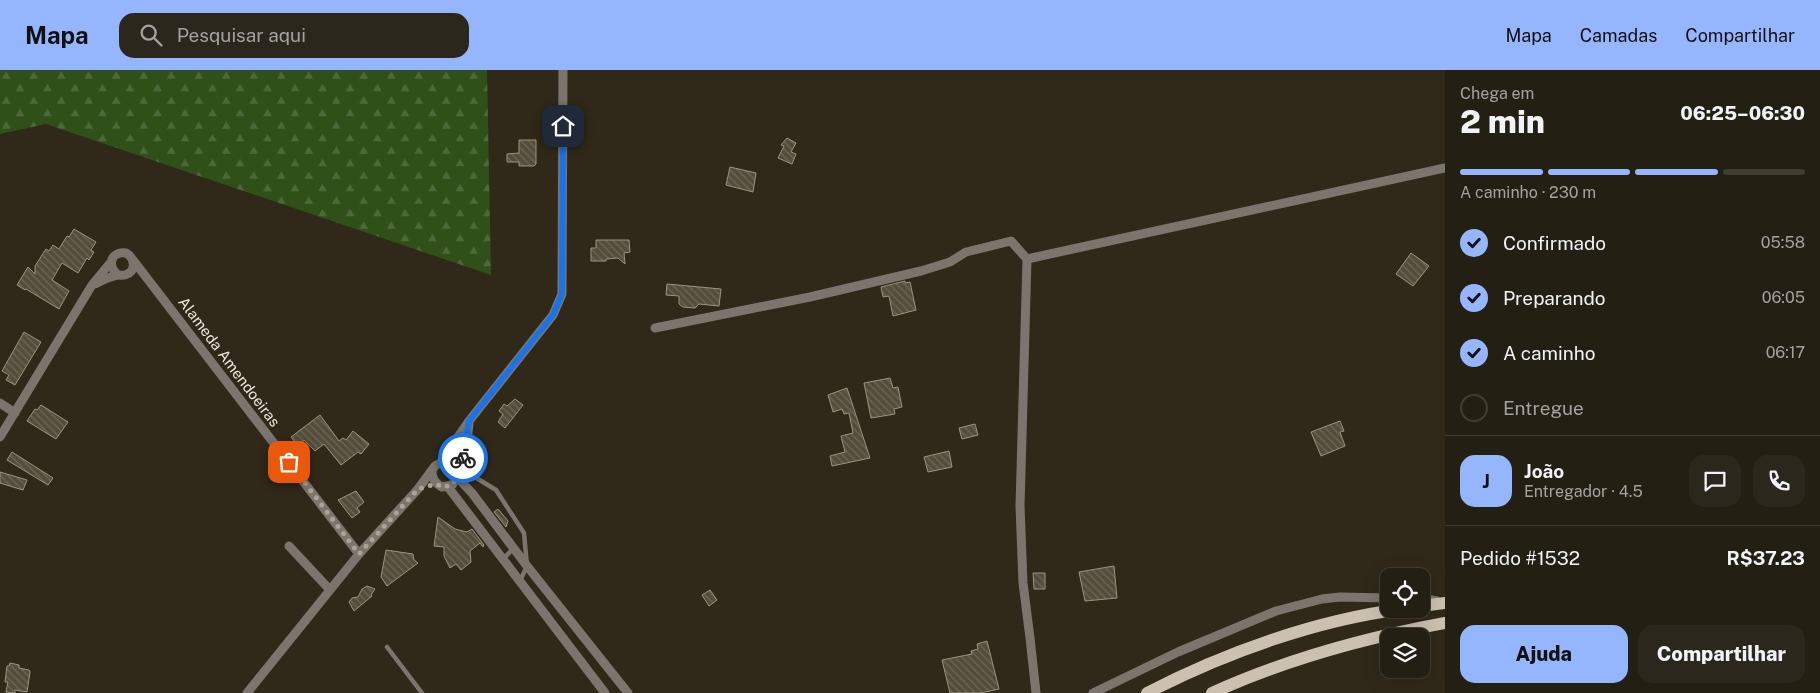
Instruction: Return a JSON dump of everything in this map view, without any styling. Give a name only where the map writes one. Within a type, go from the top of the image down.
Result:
[{"type":"main road","points":[[1430,605],[1445,603]]},
{"type":"main road","points":[[1147,693],[1208,664],[1250,648],[1320,626],[1380,614]]},
{"type":"main road","points":[[1212,693],[1248,676],[1316,653],[1385,635],[1445,623]]},
{"type":"street","points":[[247,693],[359,554],[440,463],[469,421],[553,315],[562,294],[563,70]]},
{"type":"street","points":[[1027,259],[1445,168]]},
{"type":"street","points":[[655,328],[810,297],[921,270],[950,262],[966,252],[1011,241],[1027,259],[1020,506],[1023,583],[1036,693]]},
{"type":"street","points":[[0,437],[92,285],[116,254],[121,252],[130,255],[134,265],[132,271],[92,285]]},
{"type":"street","name":"Alameda Amendoeiras","points":[[133,260],[359,554]]},
{"type":"street","points":[[110,262],[112,269],[119,275],[148,279]]},
{"type":"street","points":[[0,403],[15,413]]},
{"type":"street","points":[[432,471],[432,478],[436,484],[442,487],[452,485],[464,457],[469,421]]},
{"type":"street","points":[[440,463],[451,464],[527,566],[628,693]]},
{"type":"street","points":[[418,489],[436,484]]},
{"type":"street","points":[[448,487],[605,693]]},
{"type":"street","points":[[466,511],[480,503]]},
{"type":"street","points":[[289,546],[330,590]]},
{"type":"street","points":[[1093,693],[1178,652],[1276,612],[1322,599],[1340,597],[1380,598]]},
{"type":"street","points":[[1430,600],[1445,603]]},
{"type":"lane","points":[[457,473],[465,472],[496,490],[524,533],[527,566],[520,581]]},
{"type":"lane","points":[[503,559],[514,548]]},
{"type":"lane","points":[[387,647],[422,693]]},
{"type":"green space","points":[[0,70],[487,70],[491,275],[46,124],[0,134]]},
{"type":"building","points":[[787,138],[796,143],[791,152],[796,154],[792,164],[778,158],[784,146],[781,145]]},
{"type":"building","points":[[519,140],[536,140],[536,164],[534,166],[519,166],[519,162],[507,162],[507,154],[519,153]]},
{"type":"building","points":[[730,167],[756,173],[753,192],[726,185]]},
{"type":"building","points":[[74,229],[96,242],[91,250],[94,252],[89,260],[87,258],[78,273],[62,263],[52,280],[69,291],[59,309],[17,285],[28,267],[35,274],[35,266],[46,249],[49,251],[53,245],[59,249]]},
{"type":"building","points":[[596,240],[629,240],[630,252],[624,253],[625,264],[618,258],[606,259],[606,261],[591,261],[591,248],[596,248]]},
{"type":"building","points":[[1411,253],[1429,266],[1413,286],[1396,274]]},
{"type":"building","points":[[905,281],[905,283],[910,282],[916,310],[893,316],[889,296],[883,297],[881,287]]},
{"type":"building","points":[[667,284],[721,289],[719,306],[699,304],[695,308],[683,307],[679,304],[679,296],[666,295]]},
{"type":"building","points":[[24,332],[41,342],[15,385],[6,380],[9,375],[2,371]]},
{"type":"building","points":[[890,378],[893,388],[898,387],[902,407],[894,409],[895,414],[871,418],[864,383]]},
{"type":"building","points":[[847,388],[870,458],[832,466],[830,456],[845,452],[841,436],[853,433],[849,413],[844,414],[842,409],[833,412],[828,395]]},
{"type":"building","points":[[515,399],[523,405],[505,428],[498,422],[503,414],[499,411],[504,404],[507,406]]},
{"type":"building","points":[[41,405],[68,422],[56,439],[27,421],[35,409],[37,410]]},
{"type":"building","points":[[320,415],[339,441],[343,438],[346,440],[353,431],[369,444],[361,454],[358,452],[341,465],[324,444],[315,451],[304,440],[298,446],[291,437]]},
{"type":"building","points":[[1340,421],[1344,431],[1340,432],[1345,446],[1321,456],[1311,432]]},
{"type":"building","points":[[975,424],[978,435],[962,439],[959,428]]},
{"type":"building","points":[[949,451],[952,467],[928,472],[924,457]]},
{"type":"building","points":[[12,452],[53,478],[48,485],[7,460]]},
{"type":"building","points":[[0,472],[27,480],[23,490],[0,483]]},
{"type":"building","points":[[356,491],[364,502],[357,508],[360,512],[352,518],[338,500]]},
{"type":"building","points":[[498,509],[508,521],[506,527],[494,512]]},
{"type":"building","points":[[438,517],[455,529],[467,532],[472,529],[484,545],[483,547],[480,543],[470,551],[471,562],[461,570],[456,564],[450,568],[444,556],[444,547],[434,546]]},
{"type":"building","points":[[386,550],[413,554],[414,560],[418,563],[387,586],[381,577]]},
{"type":"building","points":[[1114,566],[1117,598],[1085,601],[1079,572]]},
{"type":"building","points":[[1033,573],[1045,573],[1045,589],[1034,589]]},
{"type":"building","points":[[367,586],[375,589],[372,596],[354,611],[349,602],[352,598],[358,597],[362,589]]},
{"type":"building","points":[[710,590],[717,600],[709,606],[702,595]]},
{"type":"building","points":[[987,641],[999,689],[981,693],[950,693],[942,660],[972,654],[971,651],[978,649],[977,644]]},
{"type":"building","points":[[10,663],[19,665],[19,668],[29,670],[27,692],[15,690],[15,693],[6,692],[8,682],[5,682],[7,666]]},
{"type":"way so far","points":[[289,462],[359,554],[418,489],[436,484],[442,487],[452,485],[457,477],[456,470],[460,467],[463,458]]},
{"type":"route","points":[[463,458],[469,421],[553,315],[562,294],[563,126]]}]
